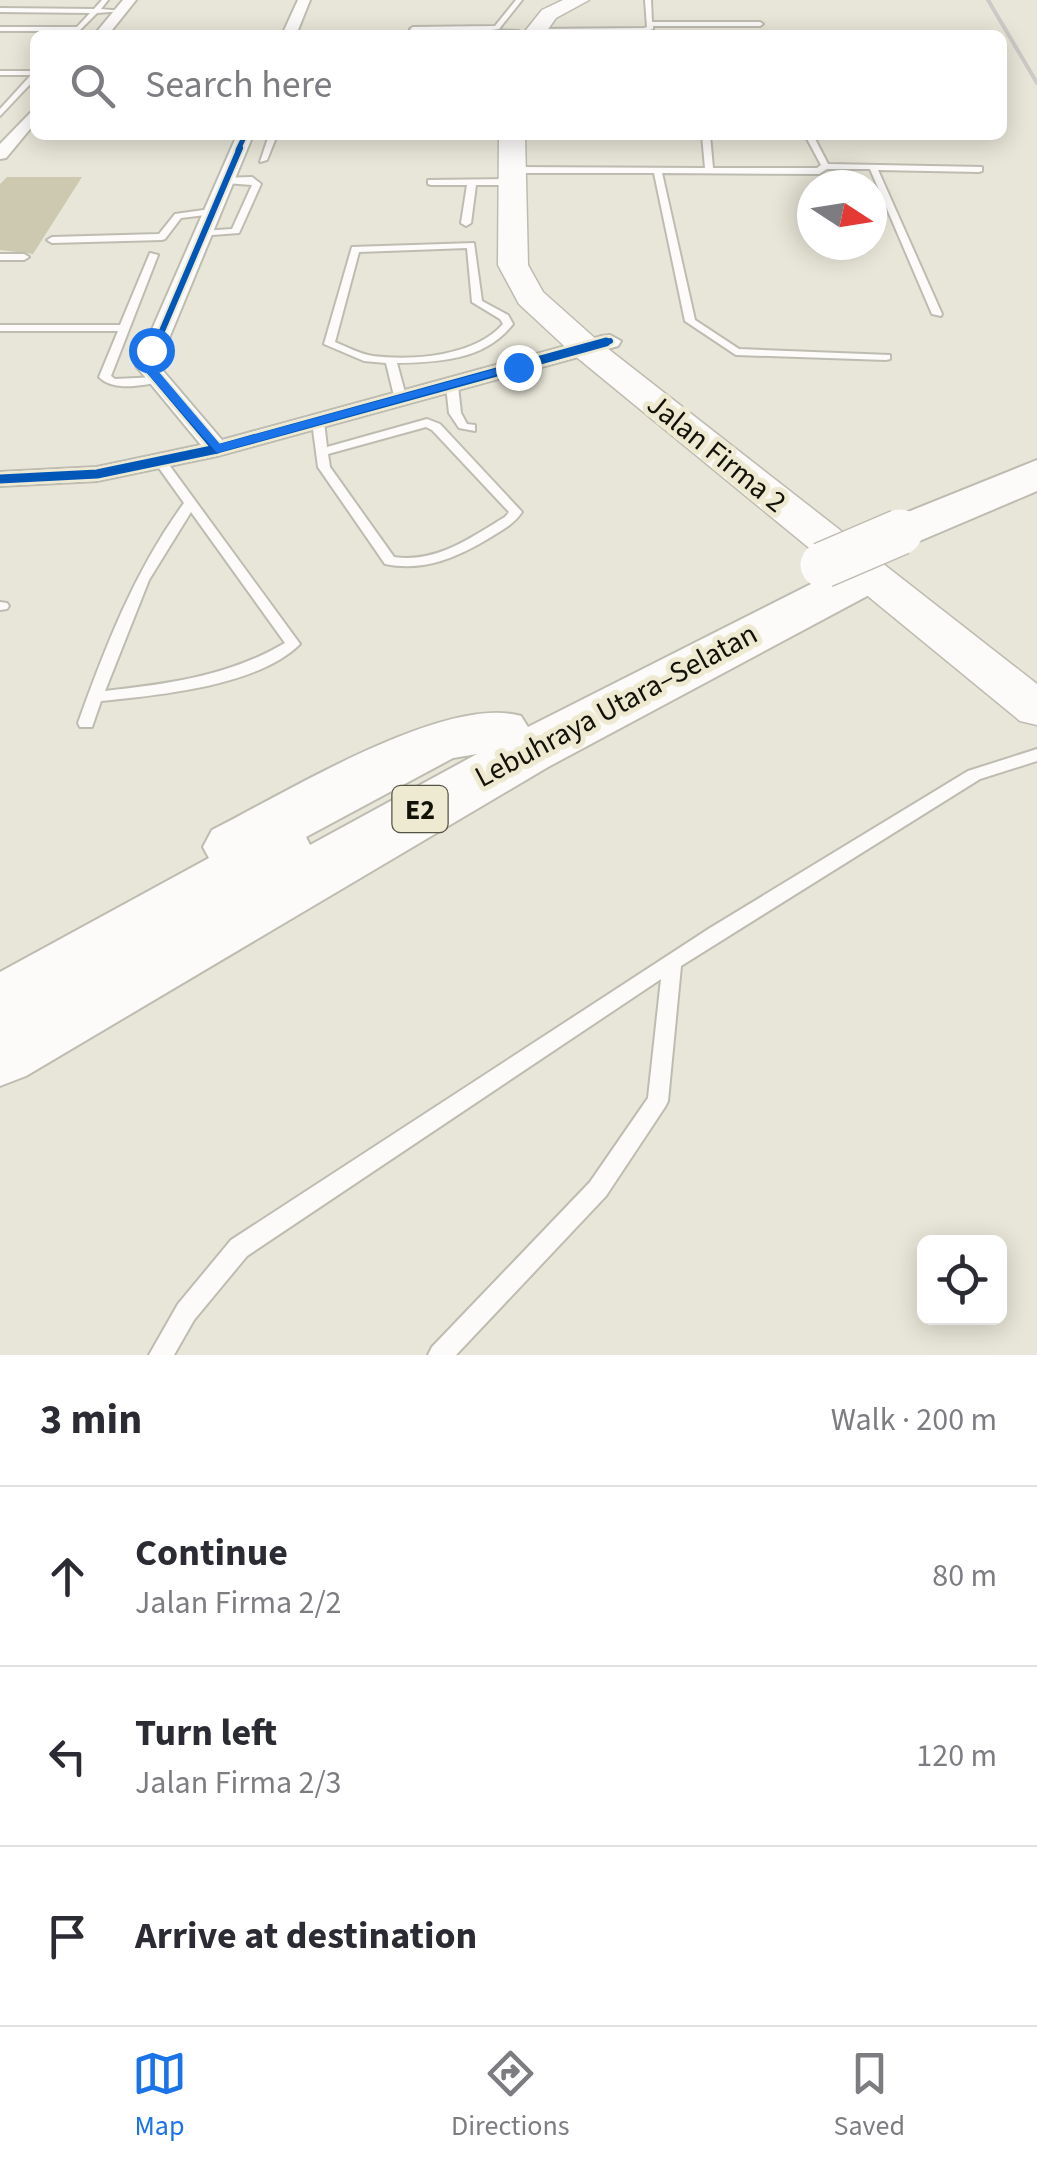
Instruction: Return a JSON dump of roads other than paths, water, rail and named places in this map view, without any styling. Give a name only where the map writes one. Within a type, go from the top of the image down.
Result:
[{"type":"highway","name":"Lebuhraya Utara–Selatan","points":[[0,1007],[246,866],[671,640],[913,541],[1037,474]]},
{"type":"highway","name":"Lebuhraya Utara–Selatan","points":[[913,541],[1037,502]]},
{"type":"highway","name":"Lebuhraya Utara–Selatan","points":[[0,1054],[420,809],[741,638],[837,575]]},
{"type":"highway","points":[[0,968],[439,741],[501,730]]},
{"type":"main road","points":[[527,30],[536,12],[559,0]]},
{"type":"main road","points":[[530,30],[549,14],[579,0]]},
{"type":"main road","name":"Jalan Firma 2","points":[[513,140],[518,174],[512,265],[530,297],[1037,669]]},
{"type":"main road","name":"Jalan Firma 2","points":[[518,174],[529,140]]},
{"type":"main road","name":"Jalan Firma 2","points":[[598,344],[1037,710]]},
{"type":"street","points":[[291,30],[304,0]]},
{"type":"street","points":[[104,30],[125,6]]},
{"type":"street","points":[[2,150],[30,119]]},
{"type":"street","points":[[217,449],[147,366],[243,140]]},
{"type":"street","points":[[0,480],[97,474],[217,449],[598,344]]},
{"type":"lane","points":[[0,30],[79,29],[106,0]]},
{"type":"lane","points":[[455,30],[498,28],[518,0]]},
{"type":"lane","points":[[644,30],[650,28],[648,0]]},
{"type":"lane","points":[[0,10],[95,11],[125,6]]},
{"type":"lane","points":[[650,24],[760,24]]},
{"type":"lane","points":[[0,73],[30,74]]},
{"type":"lane","points":[[0,114],[30,80]]},
{"type":"lane","points":[[262,160],[271,140]]},
{"type":"lane","points":[[706,140],[709,170]]},
{"type":"lane","points":[[812,140],[825,166]]},
{"type":"lane","points":[[431,182],[657,169],[819,171],[825,166],[872,166],[979,170]]},
{"type":"lane","points":[[872,166],[937,314]]},
{"type":"lane","points":[[657,169],[690,321],[736,352],[886,357]]},
{"type":"lane","points":[[202,234],[237,230],[258,184],[252,180],[225,180]]},
{"type":"lane","points":[[466,223],[472,182]]},
{"type":"lane","points":[[52,240],[162,237],[178,216],[211,212]]},
{"type":"lane","points":[[471,245],[477,302],[508,324],[499,338],[436,359],[392,360],[368,359],[329,344],[355,249],[471,245]]},
{"type":"lane","points":[[154,255],[105,378],[112,383],[158,380]]},
{"type":"lane","points":[[0,258],[24,258]]},
{"type":"lane","points":[[0,328],[122,328]]},
{"type":"lane","points":[[392,360],[401,400]]},
{"type":"lane","points":[[452,386],[455,413],[463,426],[470,428]]},
{"type":"lane","points":[[318,422],[324,467],[390,561],[406,564],[440,560],[510,520],[516,512],[436,427],[427,423],[323,452]]},
{"type":"lane","points":[[95,697],[176,688],[274,657],[293,644],[160,461]]},
{"type":"lane","points":[[86,723],[110,652],[163,538],[191,503]]},
{"type":"lane","points":[[162,1355],[186,1312],[238,1248],[672,962],[974,775],[1037,755]]},
{"type":"lane","points":[[440,1355],[598,1190],[658,1101],[672,962]]},
{"type":"railway","points":[[988,0],[1006,30]]},
{"type":"railway","points":[[1007,32],[1037,83]]}]
